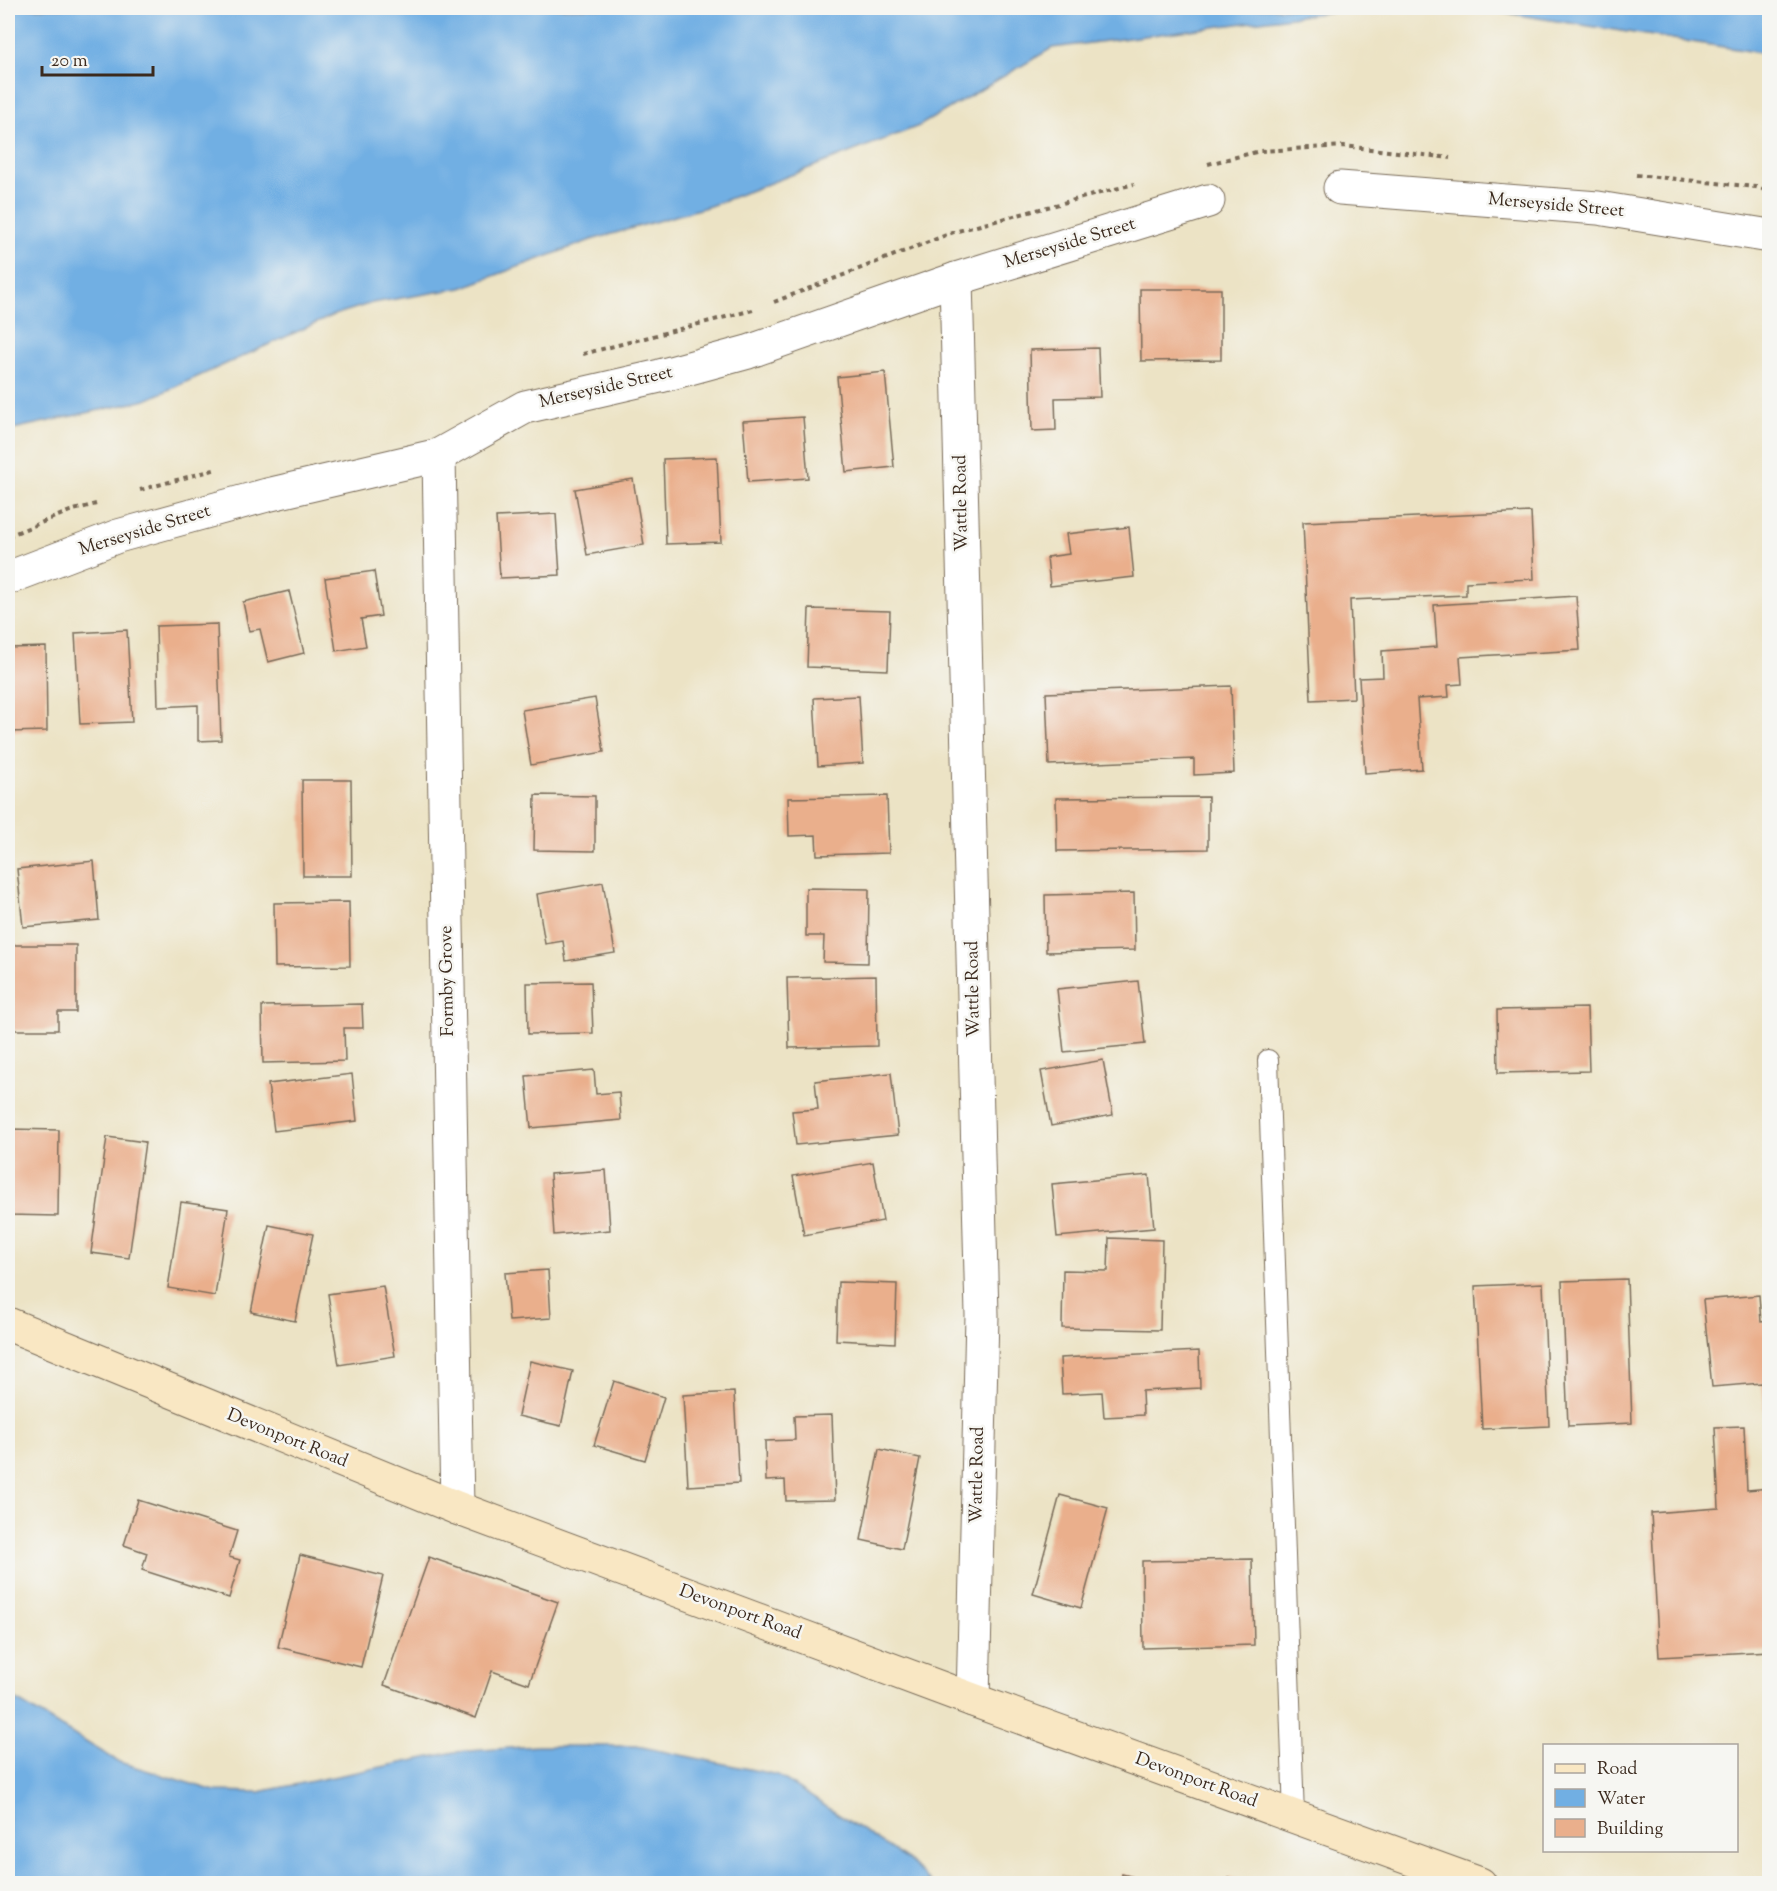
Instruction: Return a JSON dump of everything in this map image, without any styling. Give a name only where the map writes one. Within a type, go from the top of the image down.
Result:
[{"type":"main road","name":"Devonport Road","points":[[8,1324],[457,1508],[973,1700],[1480,1884]]},
{"type":"street","name":"Merseyside Street","points":[[1341,188],[1598,207],[1770,236]]},
{"type":"street","name":"Merseyside Street","points":[[8,578],[118,536],[267,495],[439,455],[525,407],[660,376],[748,352],[956,279],[1208,201]]},
{"type":"street","name":"Wattle Road","points":[[956,279],[982,1315],[973,1700]]},
{"type":"street","name":"Formby Grove","points":[[439,455],[457,1508]]},
{"type":"lane","points":[[1268,1060],[1294,1816]]},
{"type":"water","points":[[8,8],[1441,8],[1337,11],[1052,48],[919,126],[710,206],[591,240],[461,288],[372,303],[334,315],[146,400],[8,430]]},
{"type":"water","points":[[1474,8],[1769,8],[1769,54]]},
{"type":"water","points":[[8,1695],[119,1762],[215,1791],[259,1792],[455,1752],[537,1746],[637,1746],[778,1775],[911,1862],[931,1883],[8,1883]]},
{"type":"building","points":[[1140,289],[1221,289],[1221,360],[1141,361]]},
{"type":"building","points":[[1098,348],[1100,397],[1055,398],[1056,430],[1032,431],[1030,350]]},
{"type":"building","points":[[885,372],[894,467],[846,472],[837,377]]},
{"type":"building","points":[[803,417],[808,478],[748,482],[743,421]]},
{"type":"building","points":[[717,457],[721,542],[666,544],[663,459]]},
{"type":"building","points":[[633,479],[644,545],[587,555],[575,489]]},
{"type":"building","points":[[1531,512],[1534,579],[1466,582],[1466,595],[1350,600],[1354,698],[1311,700],[1303,522]]},
{"type":"building","points":[[556,514],[560,575],[500,578],[496,517]]},
{"type":"building","points":[[1129,527],[1134,577],[1050,586],[1047,557],[1069,554],[1066,534]]},
{"type":"building","points":[[374,571],[381,616],[361,619],[366,646],[336,651],[325,578]]},
{"type":"building","points":[[289,591],[304,653],[268,662],[260,629],[249,631],[243,602]]},
{"type":"building","points":[[1576,596],[1580,650],[1460,657],[1462,684],[1448,685],[1449,697],[1417,699],[1422,769],[1365,773],[1359,678],[1383,677],[1382,651],[1437,647],[1434,605]]},
{"type":"building","points":[[809,609],[890,611],[888,670],[807,667]]},
{"type":"building","points":[[217,624],[221,740],[198,741],[198,705],[158,707],[156,626]]},
{"type":"building","points":[[127,630],[132,722],[80,724],[75,633]]},
{"type":"building","points":[[46,647],[47,731],[8,732],[8,648]]},
{"type":"building","points":[[1231,686],[1234,773],[1194,775],[1194,759],[1049,765],[1046,693]]},
{"type":"building","points":[[859,696],[863,763],[818,766],[814,698]]},
{"type":"building","points":[[595,698],[604,752],[531,765],[522,710]]},
{"type":"building","points":[[302,780],[351,780],[352,876],[303,876]]},
{"type":"building","points":[[535,795],[595,796],[595,851],[534,850]]},
{"type":"building","points":[[887,796],[889,853],[817,855],[816,835],[789,836],[788,798]]},
{"type":"building","points":[[1208,797],[1208,849],[1057,851],[1056,798]]},
{"type":"building","points":[[94,861],[99,920],[23,927],[17,869]]},
{"type":"building","points":[[603,882],[615,953],[566,961],[563,941],[545,944],[537,894]]},
{"type":"building","points":[[806,888],[869,889],[868,963],[823,962],[824,936],[806,936]]},
{"type":"building","points":[[1134,893],[1135,950],[1046,952],[1045,895]]},
{"type":"building","points":[[349,902],[350,966],[275,967],[274,903]]},
{"type":"building","points":[[8,945],[76,945],[76,1012],[58,1012],[58,1030],[8,1030]]},
{"type":"building","points":[[876,976],[877,1046],[789,1048],[787,978]]},
{"type":"building","points":[[1138,981],[1145,1044],[1064,1052],[1057,989]]},
{"type":"building","points":[[591,982],[593,1033],[528,1034],[527,983]]},
{"type":"building","points":[[362,1004],[363,1028],[344,1028],[345,1061],[263,1063],[262,1006]]},
{"type":"building","points":[[1587,1008],[1589,1071],[1498,1073],[1497,1010]]},
{"type":"building","points":[[1103,1060],[1113,1115],[1051,1126],[1041,1071]]},
{"type":"building","points":[[594,1070],[596,1094],[619,1092],[621,1120],[531,1128],[526,1076]]},
{"type":"building","points":[[891,1073],[898,1135],[796,1145],[792,1111],[818,1109],[815,1081]]},
{"type":"building","points":[[352,1074],[357,1121],[274,1131],[268,1084]]},
{"type":"building","points":[[8,1129],[59,1130],[58,1216],[8,1215]]},
{"type":"building","points":[[107,1137],[145,1142],[129,1258],[91,1253]]},
{"type":"building","points":[[873,1162],[883,1221],[804,1235],[793,1176]]},
{"type":"building","points":[[606,1170],[610,1230],[554,1235],[550,1174]]},
{"type":"building","points":[[1149,1175],[1154,1228],[1057,1237],[1052,1184]]},
{"type":"building","points":[[181,1202],[228,1209],[215,1296],[168,1288]]},
{"type":"building","points":[[269,1225],[313,1234],[295,1321],[251,1312]]},
{"type":"building","points":[[1109,1238],[1162,1240],[1160,1330],[1062,1328],[1063,1270],[1108,1271]]},
{"type":"building","points":[[548,1270],[551,1318],[509,1321],[505,1273]]},
{"type":"building","points":[[1627,1279],[1632,1423],[1568,1426],[1562,1281]]},
{"type":"building","points":[[838,1282],[897,1284],[895,1343],[836,1340]]},
{"type":"building","points":[[1543,1283],[1549,1426],[1482,1429],[1475,1286]]},
{"type":"building","points":[[383,1286],[395,1356],[339,1365],[328,1294]]},
{"type":"building","points":[[1759,1295],[1761,1322],[1770,1321],[1770,1413],[1765,1413],[1762,1383],[1712,1387],[1703,1300]]},
{"type":"building","points":[[1199,1351],[1200,1388],[1142,1391],[1143,1415],[1104,1417],[1102,1392],[1062,1394],[1060,1358]]},
{"type":"building","points":[[530,1361],[573,1371],[561,1426],[518,1416]]},
{"type":"building","points":[[614,1381],[664,1397],[645,1460],[594,1445]]},
{"type":"building","points":[[734,1392],[739,1483],[688,1486],[683,1395]]},
{"type":"building","points":[[832,1415],[835,1500],[786,1501],[785,1480],[766,1481],[765,1441],[795,1440],[794,1416]]},
{"type":"building","points":[[1744,1426],[1747,1490],[1770,1488],[1770,1651],[1659,1657],[1651,1513],[1719,1508],[1715,1427]]},
{"type":"building","points":[[879,1449],[920,1458],[902,1549],[861,1540]]},
{"type":"building","points":[[1060,1495],[1108,1508],[1081,1608],[1033,1594]]},
{"type":"building","points":[[138,1500],[237,1531],[229,1557],[240,1560],[229,1598],[142,1570],[147,1553],[124,1545]]},
{"type":"building","points":[[300,1555],[383,1576],[361,1667],[278,1647]]},
{"type":"building","points":[[429,1557],[558,1602],[529,1684],[492,1671],[476,1718],[384,1685]]},
{"type":"building","points":[[1252,1559],[1254,1645],[1143,1648],[1142,1561]]},
{"type":"building","points":[[1122,1874],[1158,1883],[1158,1884],[1120,1884]]},
{"type":"building","points":[[1229,1878],[1248,1883],[1248,1884],[1227,1884]]}]
